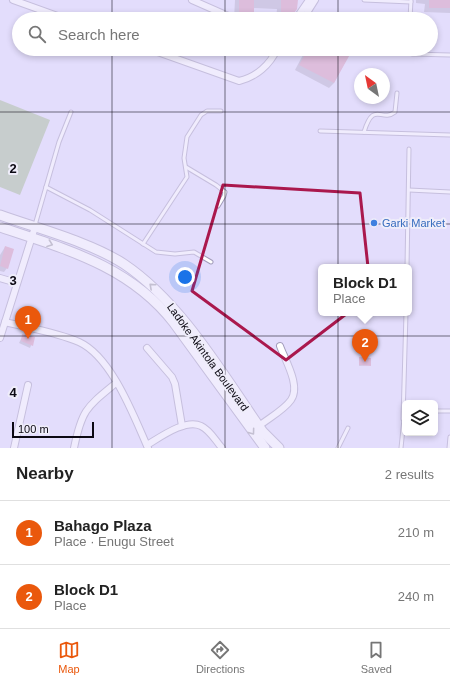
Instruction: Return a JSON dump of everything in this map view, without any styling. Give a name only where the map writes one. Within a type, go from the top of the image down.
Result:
[{"type":"street","points":[[13,0],[46,12]]},
{"type":"street","points":[[192,0],[219,12]]},
{"type":"street","points":[[301,12],[309,0]]},
{"type":"street","points":[[308,12],[315,0]]},
{"type":"street","points":[[170,56],[240,80],[249,79],[258,72],[272,56]]},
{"type":"street","name":"Ladoke Akintola Boulevard","points":[[0,215],[106,254],[123,264],[149,283],[182,318],[259,426],[279,448]]},
{"type":"street","name":"Ladoke Akintola Boulevard","points":[[0,227],[32,237],[102,264],[118,273],[154,300],[174,323],[265,448]]},
{"type":"street","points":[[0,338],[35,227]]},
{"type":"street","points":[[0,278],[17,283]]},
{"type":"street","points":[[5,322],[80,342],[94,352],[102,361],[127,400],[148,447],[182,426],[193,424],[202,426],[222,448]]},
{"type":"street","points":[[259,426],[291,401],[295,392],[294,383],[280,346]]},
{"type":"street","points":[[148,348],[172,377],[175,384],[182,426]]},
{"type":"street","points":[[74,448],[81,419],[85,410],[116,383]]},
{"type":"street","points":[[14,448],[28,385]]},
{"type":"lane","points":[[364,0],[411,1],[410,12]]},
{"type":"lane","points":[[438,55],[450,55]]},
{"type":"lane","points":[[364,132],[370,117],[374,114],[393,114],[397,93]]},
{"type":"lane","points":[[144,244],[187,177],[184,158],[187,137],[201,115],[207,111],[221,111]]},
{"type":"lane","points":[[35,227],[59,142],[71,112]]},
{"type":"lane","points":[[320,131],[450,135]]},
{"type":"lane","points":[[407,264],[409,149]]},
{"type":"lane","points":[[186,167],[225,192],[218,206]]},
{"type":"lane","points":[[46,187],[90,210],[156,252],[164,254],[194,252],[211,262]]},
{"type":"lane","points":[[409,190],[450,192]]},
{"type":"lane","points":[[404,400],[406,316]]},
{"type":"lane","points":[[438,411],[450,412]]},
{"type":"lane","points":[[338,448],[348,428]]},
{"type":"lane","points":[[401,448],[402,436]]},
{"type":"lane","points":[[449,448],[450,437]]},
{"type":"highlighted area","points":[[223,185],[360,193],[371,295],[286,360],[192,291]]},
{"type":"green space","points":[[0,100],[50,120],[20,195],[0,187]]},
{"type":"building","points":[[239,0],[254,0],[254,12],[239,12]]},
{"type":"building","points":[[281,0],[298,0],[297,9],[295,12],[281,12]]},
{"type":"building","points":[[429,0],[450,0],[450,8],[429,8]]},
{"type":"building","points":[[304,56],[349,56],[334,83],[299,65]]},
{"type":"building","points":[[5,246],[14,249],[8,269],[0,266]]},
{"type":"building","points":[[22,334],[35,337],[33,346],[21,341]]},
{"type":"building","points":[[359,357],[371,358],[371,366],[359,365]]},
{"type":"place","name":"Garki Market","points":[[374,223]]},
{"type":"place","name":"Bahago Plaza","points":[[28,339]]},
{"type":"place","name":"Block D1","points":[[365,362]]}]
